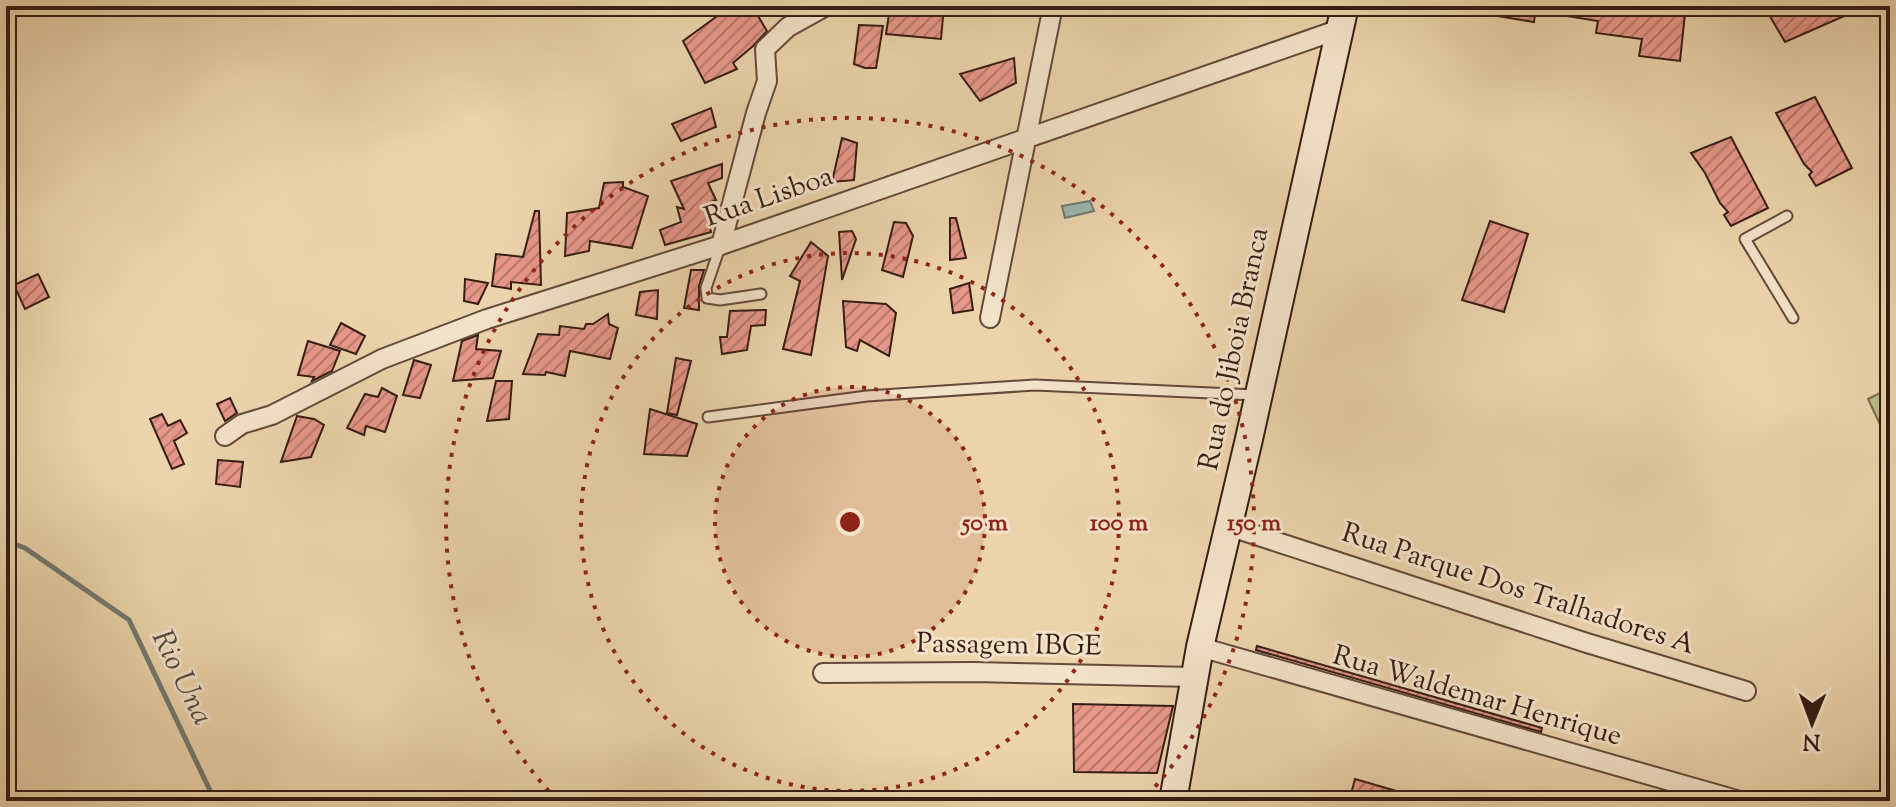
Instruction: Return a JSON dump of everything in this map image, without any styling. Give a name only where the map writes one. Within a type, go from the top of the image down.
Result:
[{"type":"main road","name":"Rua do Jiboia Branca","points":[[1173,801],[1193,677],[1342,18]]},
{"type":"street","points":[[721,245],[767,81],[765,49],[788,27],[826,6]]},
{"type":"street","points":[[990,318],[1053,6]]},
{"type":"street","name":"Rua Lisboa","points":[[225,436],[242,424],[272,415],[382,359],[487,319],[721,245],[1027,138],[1342,18]]},
{"type":"street","name":"Rua Parque Dos Tralhadores A","points":[[1228,526],[1587,643],[1746,691]]},
{"type":"street","name":"Rua Waldemar Henrique","points":[[1200,647],[1740,801]]},
{"type":"street","name":"Passagem IBGE","points":[[823,673],[973,672],[1193,677]]},
{"type":"lane","points":[[1787,216],[1745,239],[1793,318]]},
{"type":"lane","points":[[721,245],[706,288],[707,298],[720,300],[761,294]]},
{"type":"lane","points":[[708,417],[867,396],[1035,385],[1259,395]]},
{"type":"green space","points":[[1890,388],[1890,437],[1887,439],[1868,399]]},
{"type":"water","points":[[1090,201],[1094,211],[1065,218],[1062,206]]},
{"type":"building","points":[[731,6],[752,6],[767,31],[733,63],[737,69],[705,83],[683,41]]},
{"type":"building","points":[[944,6],[941,39],[886,34],[890,7]]},
{"type":"building","points":[[1486,6],[1536,6],[1534,22],[1485,14]]},
{"type":"building","points":[[1554,6],[1637,6],[1685,13],[1680,61],[1639,56],[1642,39],[1596,33],[1598,21],[1554,14]]},
{"type":"building","points":[[1764,6],[1867,6],[1785,42]]},
{"type":"building","points":[[859,25],[883,26],[876,68],[854,64]]},
{"type":"building","points":[[1014,58],[1016,83],[980,101],[960,74]]},
{"type":"building","points":[[1815,97],[1852,168],[1816,186],[1809,175],[1812,172],[1804,164],[1776,113]]},
{"type":"building","points":[[711,108],[716,127],[681,141],[672,124]]},
{"type":"building","points":[[1731,137],[1768,208],[1731,226],[1724,215],[1728,212],[1691,153]]},
{"type":"building","points":[[842,138],[857,143],[854,180],[832,182]]},
{"type":"building","points":[[722,164],[722,178],[708,183],[716,200],[704,205],[711,232],[665,245],[660,230],[681,222],[677,207],[684,209],[671,181]]},
{"type":"building","points":[[623,182],[623,187],[648,196],[632,248],[590,241],[589,251],[565,256],[567,213],[599,208],[604,183]]},
{"type":"building","points":[[535,211],[539,211],[541,285],[511,282],[511,289],[492,286],[496,254],[523,257]]},
{"type":"building","points":[[950,218],[956,218],[966,258],[950,260]]},
{"type":"building","points":[[1490,221],[1528,234],[1504,312],[1462,300]]},
{"type":"building","points":[[894,222],[906,223],[913,236],[903,277],[882,270]]},
{"type":"building","points":[[852,231],[856,239],[842,280],[839,232]]},
{"type":"building","points":[[811,242],[828,256],[811,355],[783,349],[800,281],[790,276]]},
{"type":"building","points":[[691,270],[704,270],[699,286],[699,310],[684,308]]},
{"type":"building","points":[[38,274],[49,297],[25,309],[14,285]]},
{"type":"building","points":[[465,279],[488,283],[478,304],[464,301]]},
{"type":"building","points":[[969,283],[973,310],[953,313],[950,289]]},
{"type":"building","points":[[658,290],[657,319],[636,315],[640,292]]},
{"type":"building","points":[[843,301],[886,304],[896,313],[889,356],[860,340],[857,351],[846,347]]},
{"type":"building","points":[[766,310],[765,325],[751,326],[747,350],[722,354],[720,337],[727,337],[730,311]]},
{"type":"building","points":[[608,314],[609,324],[618,328],[610,359],[570,351],[565,376],[546,372],[545,375],[523,374],[538,334],[559,335],[560,326],[584,329],[586,324],[593,324]]},
{"type":"building","points":[[341,323],[365,336],[356,354],[330,345]]},
{"type":"building","points":[[478,335],[476,349],[501,351],[493,378],[453,381],[462,341]]},
{"type":"building","points":[[308,341],[340,351],[332,371],[312,381],[314,377],[298,375]]},
{"type":"building","points":[[676,358],[691,361],[677,415],[667,413]]},
{"type":"building","points":[[414,360],[431,365],[420,398],[403,395]]},
{"type":"building","points":[[496,381],[512,381],[509,419],[487,421]]},
{"type":"building","points":[[382,388],[397,396],[385,432],[366,426],[364,435],[347,428],[365,394],[378,397]]},
{"type":"building","points":[[230,398],[237,413],[225,421],[217,404]]},
{"type":"building","points":[[650,409],[697,424],[687,456],[644,454]]},
{"type":"building","points":[[162,414],[168,426],[180,420],[187,433],[174,441],[184,464],[172,469],[150,419]]},
{"type":"building","points":[[297,416],[314,419],[324,425],[311,457],[281,462]]},
{"type":"building","points":[[218,460],[243,462],[240,487],[216,484]]},
{"type":"building","points":[[1257,646],[1542,728],[1541,732],[1256,650]]},
{"type":"building","points":[[1073,704],[1173,706],[1157,773],[1074,772]]},
{"type":"building","points":[[1355,779],[1417,797],[1416,801],[1349,801]]},
{"type":"waterway","name":"Rio Una","points":[[6,541],[25,548],[129,620],[215,801]]}]
